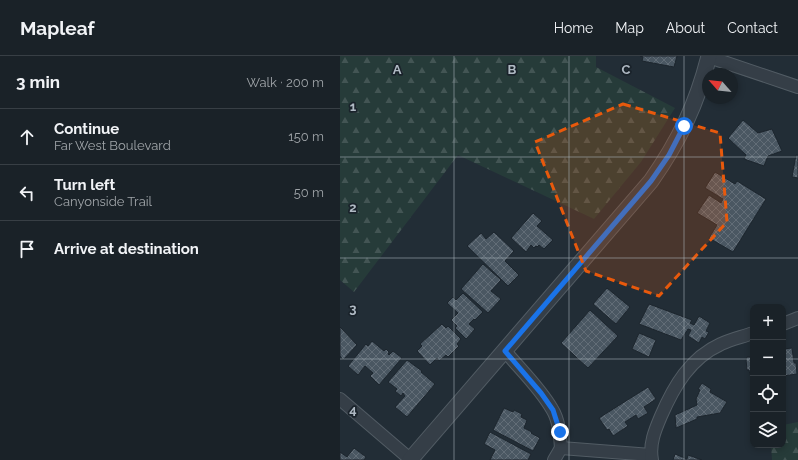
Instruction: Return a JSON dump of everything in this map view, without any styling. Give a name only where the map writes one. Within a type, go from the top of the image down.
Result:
[{"type":"street","points":[[340,399],[410,460],[656,174],[669,155],[684,126],[698,94],[709,57],[798,88]]},
{"type":"street","points":[[786,323],[798,318]]},
{"type":"street","points":[[561,448],[651,458],[653,435],[666,403],[676,384],[688,368],[705,353],[721,344],[750,334]]},
{"type":"street","points":[[505,351],[541,393],[553,410],[560,432],[561,448],[554,460]]},
{"type":"highlighted area","points":[[623,104],[720,133],[727,222],[659,296],[586,271],[535,142]]},
{"type":"green space","points":[[340,56],[596,56],[596,67],[675,108],[641,162],[594,219],[458,155],[354,292],[340,280]]},
{"type":"green space","points":[[798,422],[798,460],[772,460],[771,448],[786,448],[786,424]]},
{"type":"building","points":[[640,56],[677,56],[674,67],[642,61],[643,57]]},
{"type":"building","points":[[743,120],[758,133],[772,129],[782,151],[768,156],[764,166],[744,159],[746,155],[728,138]]},
{"type":"building","points":[[796,155],[798,155],[798,178],[792,177]]},
{"type":"building","points":[[715,172],[735,184],[737,181],[766,199],[733,252],[709,238],[717,225],[697,213],[709,195],[721,203],[723,199],[705,188]]},
{"type":"building","points":[[533,213],[542,221],[537,226],[553,240],[544,249],[539,245],[534,248],[531,245],[526,252],[511,238]]},
{"type":"building","points":[[494,232],[514,251],[505,261],[519,275],[508,286],[467,246],[481,233],[486,239]]},
{"type":"building","points":[[483,264],[501,280],[491,291],[501,299],[488,313],[461,289]]},
{"type":"building","points":[[607,288],[630,307],[616,324],[593,304]]},
{"type":"building","points":[[463,293],[483,312],[469,324],[475,329],[466,339],[455,328],[457,326],[451,320],[458,313],[447,303],[453,297],[456,300]]},
{"type":"building","points":[[649,304],[692,320],[690,323],[694,325],[699,316],[710,323],[706,331],[709,332],[705,339],[702,337],[699,343],[688,336],[691,330],[688,329],[681,340],[639,324]]},
{"type":"building","points":[[590,310],[618,336],[588,368],[561,343]]},
{"type":"building","points":[[442,324],[446,328],[448,326],[461,339],[457,344],[459,346],[448,357],[446,355],[439,361],[437,358],[430,365],[417,351],[422,346],[420,344]]},
{"type":"building","points":[[340,327],[357,345],[343,360],[340,356]]},
{"type":"building","points":[[639,333],[656,340],[649,357],[632,349]]},
{"type":"building","points":[[372,341],[384,351],[386,349],[389,352],[389,355],[393,351],[402,358],[379,385],[370,376],[373,373],[365,366],[358,375],[348,366],[366,344],[368,346]]},
{"type":"building","points":[[792,348],[797,374],[786,376],[786,349]]},
{"type":"building","points":[[747,357],[750,357],[750,375],[749,370],[747,370]]},
{"type":"building","points":[[407,360],[422,371],[421,372],[435,384],[407,417],[395,407],[405,396],[403,393],[401,396],[395,391],[397,389],[388,382]]},
{"type":"building","points":[[702,383],[711,389],[710,392],[727,402],[720,413],[697,417],[697,419],[676,428],[675,415],[697,405],[696,399],[700,390],[698,389]]},
{"type":"building","points":[[648,387],[656,399],[644,407],[648,413],[638,419],[636,415],[625,422],[628,426],[613,436],[599,418]]},
{"type":"building","points":[[504,408],[513,412],[514,410],[522,414],[521,417],[527,420],[524,428],[540,438],[533,451],[493,430]]},
{"type":"building","points":[[490,432],[531,454],[528,460],[490,460],[495,450],[484,444]]},
{"type":"building","points":[[354,448],[366,457],[364,460],[340,460],[340,452],[347,457]]},
{"type":"building","points":[[675,454],[687,459],[688,455],[702,460],[673,460]]},
{"type":"route","points":[[560,432],[553,410],[541,393],[505,351],[651,181],[669,155],[684,126]]}]
